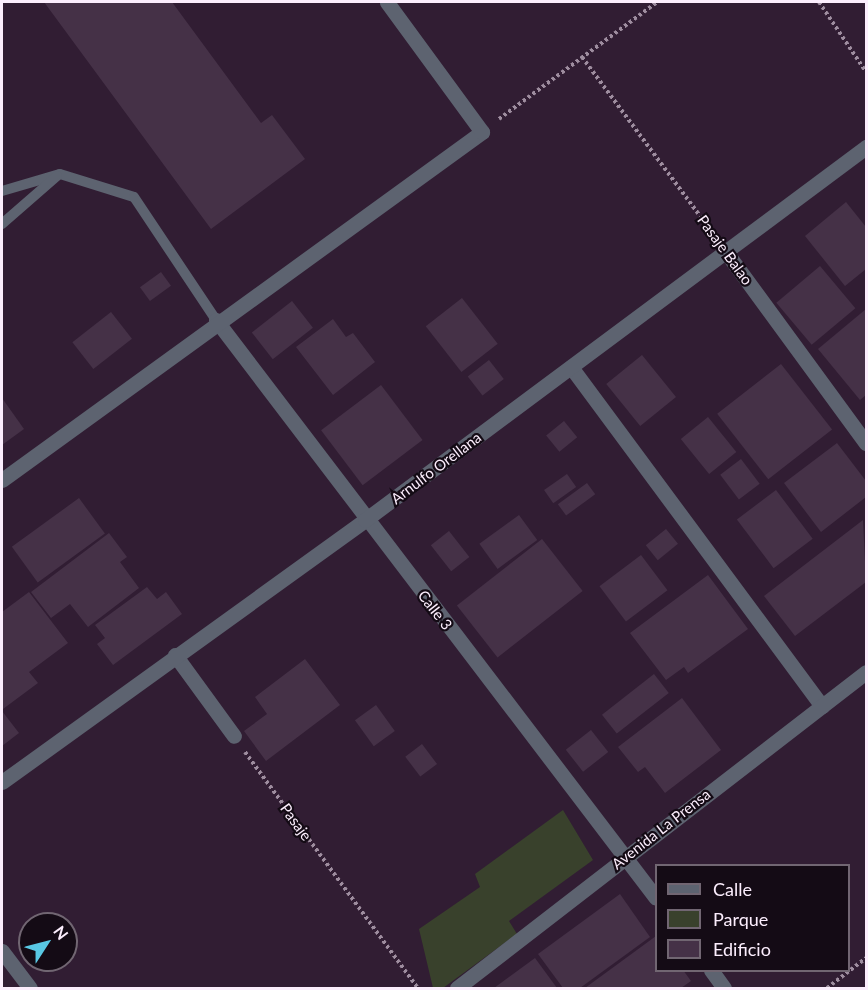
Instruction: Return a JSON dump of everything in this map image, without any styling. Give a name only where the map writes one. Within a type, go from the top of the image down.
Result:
[{"type":"street","points":[[2,480],[216,320],[482,132],[387,2]]},
{"type":"street","name":"Arnulfo Orellana","points":[[2,782],[365,520],[867,147]]},
{"type":"street","name":"Pasaje Balao","points":[[726,252],[867,443]]},
{"type":"street","name":"Calle 3","points":[[216,320],[365,520],[655,895]]},
{"type":"street","points":[[571,366],[822,706]]},
{"type":"street","points":[[175,655],[234,736]]},
{"type":"street","name":"Avenida La Prensa","points":[[457,988],[867,672]]},
{"type":"street","points":[[2,951],[30,988]]},
{"type":"street","points":[[712,972],[724,988]]},
{"type":"lane","points":[[2,224],[60,174]]},
{"type":"lane","points":[[2,190],[60,174],[134,197],[216,320]]},
{"type":"path","points":[[482,132],[657,2]]},
{"type":"path","points":[[819,2],[867,72]]},
{"type":"path","name":"Pasaje Balao","points":[[582,57],[726,252]]},
{"type":"path","name":"Pasaje","points":[[234,736],[417,988]]},
{"type":"path","points":[[850,971],[867,958]]},
{"type":"path","points":[[827,988],[848,972]]},
{"type":"green space","points":[[563,810],[593,860],[509,921],[517,934],[443,988],[433,988],[419,929],[480,887],[475,874]]},
{"type":"building","points":[[44,2],[172,2],[261,123],[272,115],[305,159],[211,229]]},
{"type":"building","points":[[846,202],[866,227],[866,269],[845,286],[805,236]]},
{"type":"building","points":[[820,266],[855,308],[812,345],[776,303]]},
{"type":"building","points":[[161,272],[171,286],[150,301],[140,287]]},
{"type":"building","points":[[462,298],[498,344],[461,372],[426,326]]},
{"type":"building","points":[[292,301],[313,328],[273,359],[252,332]]},
{"type":"building","points":[[866,309],[866,395],[860,400],[818,349]]},
{"type":"building","points":[[111,312],[132,339],[93,369],[72,342]]},
{"type":"building","points":[[333,319],[346,337],[353,333],[375,362],[333,395],[296,347]]},
{"type":"building","points":[[642,355],[676,397],[640,426],[606,384]]},
{"type":"building","points":[[489,360],[504,379],[482,396],[468,377]]},
{"type":"building","points":[[781,364],[832,429],[768,479],[717,414]]},
{"type":"building","points":[[381,385],[423,440],[363,485],[321,430]]},
{"type":"building","points":[[2,398],[24,429],[2,445]]},
{"type":"building","points":[[708,417],[736,452],[709,474],[681,439]]},
{"type":"building","points":[[564,421],[577,437],[559,452],[546,435]]},
{"type":"building","points":[[837,443],[866,481],[866,497],[821,532],[784,483]]},
{"type":"building","points":[[741,459],[760,484],[739,499],[720,475]]},
{"type":"building","points":[[567,474],[576,487],[553,503],[544,490]]},
{"type":"building","points":[[587,483],[595,494],[566,515],[558,504]]},
{"type":"building","points":[[776,490],[813,539],[774,568],[737,519]]},
{"type":"building","points":[[79,498],[105,534],[38,582],[12,547]]},
{"type":"building","points":[[519,515],[537,540],[498,569],[479,544]]},
{"type":"building","points":[[863,520],[866,582],[795,636],[764,596]]},
{"type":"building","points":[[666,529],[678,544],[658,560],[646,545]]},
{"type":"building","points":[[449,531],[469,557],[451,571],[431,545]]},
{"type":"building","points":[[109,533],[127,557],[120,562],[139,588],[88,627],[70,604],[51,618],[31,592]]},
{"type":"building","points":[[542,539],[583,591],[498,658],[457,605]]},
{"type":"building","points":[[641,555],[667,590],[626,621],[599,586]]},
{"type":"building","points":[[708,575],[748,629],[688,673],[684,667],[666,680],[630,633]]},
{"type":"building","points":[[147,587],[157,599],[166,592],[182,614],[113,665],[97,644],[105,638],[95,625]]},
{"type":"building","points":[[29,592],[68,643],[29,672],[38,683],[3,709],[2,612]]},
{"type":"building","points":[[305,659],[340,705],[266,761],[244,731],[267,714],[255,697]]},
{"type":"building","points":[[654,674],[669,693],[617,734],[602,715]]},
{"type":"building","points":[[682,698],[721,750],[665,793],[645,767],[638,772],[618,747]]},
{"type":"building","points":[[376,705],[395,731],[374,746],[355,720]]},
{"type":"building","points":[[2,711],[19,733],[2,746]]},
{"type":"building","points":[[591,730],[608,752],[583,772],[566,750]]},
{"type":"building","points":[[422,744],[437,764],[420,777],[405,757]]},
{"type":"building","points":[[620,894],[650,937],[580,988],[563,988],[538,954]]},
{"type":"building","points":[[655,937],[655,972],[684,972],[691,981],[681,988],[585,988]]},
{"type":"building","points":[[535,958],[557,988],[494,988]]}]
